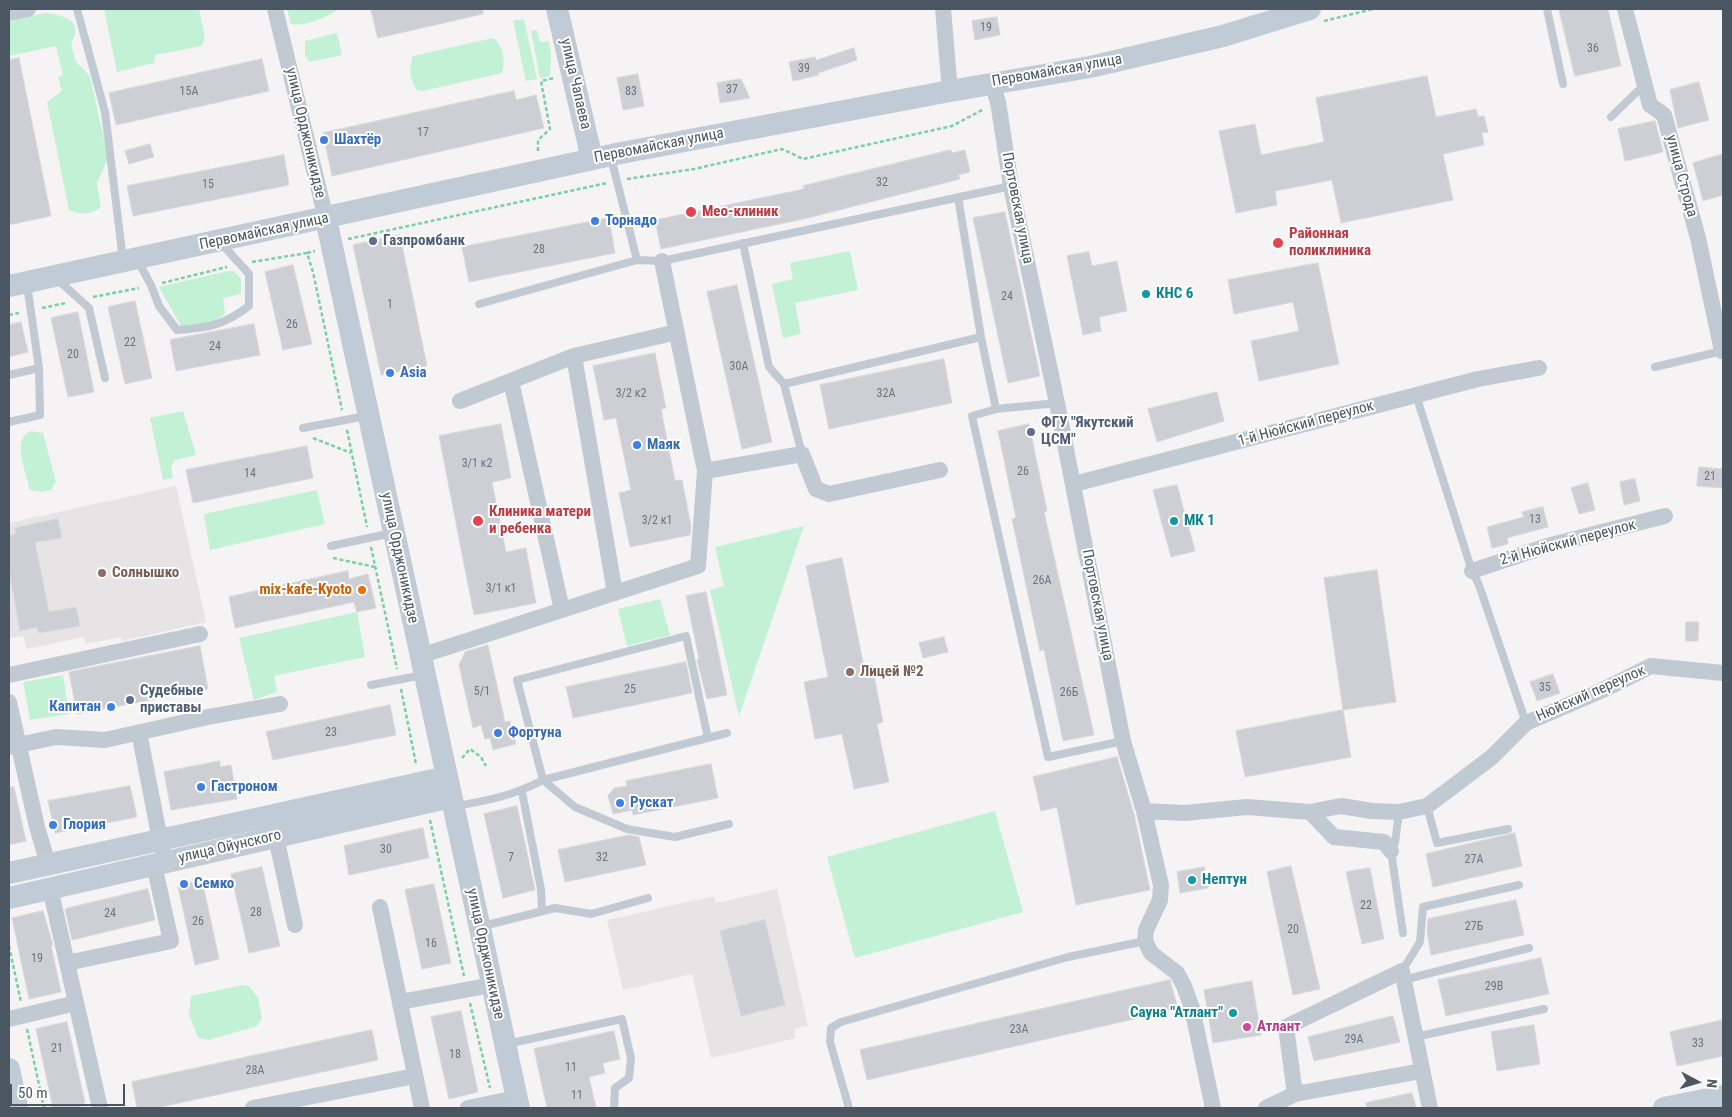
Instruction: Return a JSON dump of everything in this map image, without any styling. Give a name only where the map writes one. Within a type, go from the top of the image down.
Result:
[{"type":"street","points":[[9,13],[28,9]]},
{"type":"street","name":"улица Орджоникидзе","points":[[275,9],[332,246],[518,1103]]},
{"type":"street","name":"улица Чапаева","points":[[558,9],[601,158]]},
{"type":"street","points":[[943,9],[950,90]]},
{"type":"street","name":"улица Строда","points":[[1625,9],[1650,105],[1664,115],[1698,238],[1723,353]]},
{"type":"street","name":"Первомайская улица","points":[[18,284],[326,219],[601,158],[950,90],[995,92],[1090,67],[1313,16]]},
{"type":"street","name":"Портовская улица","points":[[995,92],[1011,186],[1074,484],[1123,741],[1144,811],[1161,885],[1160,900],[1146,930],[1145,941]]},
{"type":"street","points":[[422,665],[562,610],[698,566],[706,471],[662,261]]},
{"type":"street","points":[[460,401],[574,356],[676,332]]},
{"type":"street","points":[[574,356],[615,593]]},
{"type":"street","name":"1-й Нюйский переулок","points":[[1074,484],[1478,379],[1539,368]]},
{"type":"street","points":[[511,381],[562,610]]},
{"type":"street","points":[[706,471],[802,454],[816,489],[829,494],[940,470]]},
{"type":"street","name":"2-й Нюйский переулок","points":[[1472,571],[1547,546],[1665,516]]},
{"type":"street","points":[[9,675],[200,634]]},
{"type":"street","name":"Нюйский переулок","points":[[1144,811],[1184,813],[1247,807],[1310,812],[1341,806],[1372,811],[1399,812],[1427,806],[1492,757],[1526,723],[1603,690],[1651,666],[1723,674]]},
{"type":"street","points":[[9,702],[13,746],[48,864]]},
{"type":"street","points":[[13,746],[56,737],[105,740],[280,704]]},
{"type":"street","points":[[67,963],[170,941],[160,864],[160,840],[139,732]]},
{"type":"street","name":"улица Ойунского","points":[[9,898],[276,837],[450,794]]},
{"type":"street","name":"улица Ойунского","points":[[9,873],[160,840],[450,794]]},
{"type":"street","points":[[1310,812],[1334,837],[1384,842],[1391,851]]},
{"type":"street","points":[[276,837],[294,925]]},
{"type":"street","points":[[50,888],[100,1108]]},
{"type":"street","points":[[380,908],[422,1108]]},
{"type":"street","points":[[1145,941],[1151,953],[1177,973],[1184,986],[1192,1008],[1213,1108]]},
{"type":"street","points":[[1295,1094],[1286,1027],[1402,976],[1430,1108]]},
{"type":"street","points":[[400,1002],[492,985]]},
{"type":"street","points":[[9,1020],[76,1003]]},
{"type":"street","points":[[9,1069],[17,1108]]},
{"type":"street","points":[[1266,1108],[1295,1094],[1422,1071]]},
{"type":"street","points":[[253,1108],[416,1076]]},
{"type":"street","points":[[1664,1108],[1723,1096]]},
{"type":"street","points":[[468,1108],[494,1103],[518,1103]]},
{"type":"lane","points":[[77,9],[105,112],[130,261],[151,285],[159,306],[177,330],[206,328],[230,320],[249,306],[249,274],[219,242]]},
{"type":"lane","points":[[1547,9],[1563,84]]},
{"type":"lane","points":[[1611,117],[1645,84]]},
{"type":"lane","points":[[601,158],[617,180],[637,260]]},
{"type":"lane","points":[[479,304],[637,260],[662,261],[1011,186]]},
{"type":"lane","points":[[958,197],[981,338],[996,409]]},
{"type":"lane","points":[[743,243],[769,367],[784,384],[802,454]]},
{"type":"lane","points":[[55,277],[89,308],[105,378]]},
{"type":"lane","points":[[9,422],[40,415],[39,368],[31,310],[18,284]]},
{"type":"lane","points":[[784,384],[981,338]]},
{"type":"lane","name":"улица Строда","points":[[1655,367],[1723,353]]},
{"type":"lane","points":[[9,375],[39,368]]},
{"type":"lane","points":[[1416,395],[1472,571],[1479,585],[1526,723]]},
{"type":"lane","points":[[1057,403],[996,409],[972,416],[1048,756],[1123,741]]},
{"type":"lane","points":[[304,431],[368,415]]},
{"type":"lane","points":[[331,546],[394,532]]},
{"type":"lane","points":[[708,738],[686,636],[518,680],[543,780],[575,807],[627,829],[676,837],[730,824]]},
{"type":"lane","points":[[371,685],[399,680],[422,665]]},
{"type":"lane","points":[[450,794],[522,792],[543,780],[727,733]]},
{"type":"lane","points":[[522,792],[541,888],[542,911]]},
{"type":"lane","points":[[1427,806],[1437,843],[1508,829]]},
{"type":"lane","points":[[1399,812],[1395,843],[1391,851],[1404,933]]},
{"type":"lane","points":[[1402,976],[1420,942],[1423,907],[1519,885]]},
{"type":"lane","points":[[479,927],[555,908],[591,914],[648,898]]},
{"type":"lane","points":[[849,1108],[830,1042],[831,1028],[841,1022],[1068,957],[1145,941]]},
{"type":"lane","points":[[1402,976],[1529,948]]},
{"type":"lane","points":[[1415,1037],[1544,1009]]},
{"type":"lane","points":[[505,1045],[622,1019],[631,1058],[630,1078],[615,1088],[614,1108]]},
{"type":"path","points":[[1313,16],[1374,9]]},
{"type":"path","points":[[538,153],[538,140],[550,129],[541,81],[556,78],[555,69]]},
{"type":"path","points":[[9,315],[240,264],[307,253],[332,246],[346,239],[617,180],[694,168],[782,149],[802,159],[952,126],[995,92]]},
{"type":"path","points":[[307,253],[313,272],[416,764]]},
{"type":"path","points":[[304,431],[351,453]]},
{"type":"path","points":[[330,557],[375,568]]},
{"type":"path","points":[[420,822],[430,820],[466,990],[494,1103]]},
{"type":"shaded area","name":"Солнышко","points":[[176,486],[206,622],[122,641],[121,637],[86,644],[84,637],[27,649],[23,636],[9,638],[9,523]]},
{"type":"shaded area","points":[[777,889],[808,1026],[794,1029],[796,1038],[711,1058],[692,974],[623,990],[607,920],[714,896],[716,903]]},
{"type":"green space","points":[[104,9],[199,9],[205,37],[202,46],[155,55],[154,63],[117,72]]},
{"type":"green space","points":[[287,9],[339,9],[316,21],[297,25],[291,24]]},
{"type":"green space","points":[[46,13],[61,16],[72,21],[75,30],[71,45],[76,62],[90,76],[108,158],[97,183],[101,207],[90,213],[78,213],[69,210],[47,102],[62,91],[58,77],[63,75],[56,46],[9,56],[9,21]]},
{"type":"green space","points":[[524,19],[537,79],[526,81],[513,21]]},
{"type":"green space","points":[[537,30],[540,42],[549,41],[551,53],[550,76],[540,78],[531,31]]},
{"type":"green space","points":[[337,33],[342,55],[309,62],[305,55],[305,41]]},
{"type":"green space","points":[[493,38],[499,44],[503,54],[504,64],[502,73],[423,91],[417,90],[410,74],[413,56]]},
{"type":"green space","points":[[850,251],[858,290],[795,303],[801,334],[783,338],[772,284],[793,279],[790,263]]},
{"type":"green space","points":[[234,271],[241,279],[241,294],[223,298],[225,313],[216,320],[205,324],[181,326],[159,287]]},
{"type":"green space","points":[[183,411],[196,455],[175,460],[171,467],[173,478],[163,480],[150,418]]},
{"type":"green space","points":[[31,431],[43,433],[56,482],[51,490],[42,492],[30,490],[23,466],[21,449],[25,435]]},
{"type":"green space","points":[[317,490],[325,524],[210,550],[204,514]]},
{"type":"green space","points":[[804,526],[739,716],[710,590],[724,586],[715,547]]},
{"type":"green space","points":[[660,599],[670,635],[627,646],[618,609]]},
{"type":"green space","points":[[357,612],[365,657],[274,676],[277,692],[254,700],[239,638]]},
{"type":"green space","points":[[63,675],[69,714],[30,720],[23,682]]},
{"type":"green space","points":[[995,811],[1023,912],[855,958],[827,857]]},
{"type":"green space","points":[[243,985],[249,986],[258,998],[262,1018],[257,1026],[209,1040],[198,1038],[189,1014],[191,996]]},
{"type":"building","points":[[371,9],[483,9],[483,14],[378,38]]},
{"type":"building","points":[[1559,9],[1608,9],[1621,66],[1575,76]]},
{"type":"building","points":[[997,17],[1000,35],[975,40],[972,21]]},
{"type":"building","points":[[854,48],[857,60],[818,73],[819,75],[793,81],[789,62],[815,57],[816,60]]},
{"type":"building","points":[[19,58],[51,216],[9,225],[9,60]]},
{"type":"building","points":[[262,59],[269,91],[116,125],[109,93]]},
{"type":"building","points":[[638,74],[644,106],[623,110],[617,78]]},
{"type":"building","name":"Районная поликлиника","points":[[1427,76],[1436,117],[1476,109],[1478,117],[1484,116],[1488,132],[1482,133],[1484,145],[1443,154],[1453,200],[1341,223],[1332,180],[1275,191],[1277,205],[1236,213],[1219,131],[1255,124],[1261,155],[1324,142],[1316,98]]},
{"type":"building","points":[[741,79],[750,98],[720,103],[717,83]]},
{"type":"building","points":[[1699,82],[1709,120],[1678,128],[1670,90]]},
{"type":"building","points":[[514,91],[516,100],[536,95],[544,128],[332,176],[323,133]]},
{"type":"building","points":[[1655,121],[1663,152],[1625,161],[1618,129]]},
{"type":"building","points":[[150,144],[154,157],[129,164],[125,151]]},
{"type":"building","points":[[951,150],[952,153],[965,150],[970,172],[958,175],[960,179],[808,218],[661,249],[655,220],[804,189],[803,186]]},
{"type":"building","points":[[1723,154],[1723,195],[1703,201],[1693,163]]},
{"type":"building","points":[[284,155],[289,185],[133,216],[127,186]]},
{"type":"building","points":[[1005,212],[1040,376],[1008,383],[973,218]]},
{"type":"building","points":[[609,218],[615,253],[469,282],[462,247]]},
{"type":"building","points":[[400,235],[427,366],[381,375],[353,245]]},
{"type":"building","points":[[1089,252],[1092,266],[1117,261],[1127,311],[1099,317],[1101,331],[1083,335],[1067,256]]},
{"type":"building","points":[[1318,263],[1339,364],[1259,381],[1251,341],[1299,331],[1293,302],[1234,314],[1228,280]]},
{"type":"building","points":[[293,265],[312,344],[283,350],[265,272]]},
{"type":"building","points":[[737,285],[772,442],[742,449],[707,292]]},
{"type":"building","points":[[135,301],[152,378],[125,384],[108,307]]},
{"type":"building","points":[[78,312],[94,392],[68,397],[51,318]]},
{"type":"building","points":[[21,322],[28,352],[9,357],[9,325]]},
{"type":"building","points":[[254,324],[260,355],[176,371],[170,340]]},
{"type":"building","points":[[655,353],[666,408],[661,409],[675,481],[682,480],[691,526],[690,535],[630,547],[619,493],[631,490],[616,418],[604,420],[593,366]]},
{"type":"building","points":[[944,359],[952,403],[829,429],[820,385]]},
{"type":"building","points":[[1217,392],[1224,421],[1157,442],[1148,409]]},
{"type":"building","points":[[501,424],[511,478],[492,482],[506,552],[526,548],[536,603],[474,615],[439,436]]},
{"type":"building","points":[[1029,424],[1047,511],[1044,512],[1094,735],[1063,741],[1044,650],[1040,651],[1012,519],[1016,518],[998,431]]},
{"type":"building","points":[[307,446],[313,478],[193,503],[186,470]]},
{"type":"building","points":[[1699,467],[1723,469],[1723,488],[1697,486]]},
{"type":"building","points":[[1635,479],[1640,501],[1624,505],[1620,482]]},
{"type":"building","points":[[1588,483],[1595,510],[1579,514],[1571,488]]},
{"type":"building","name":"МК 1","points":[[1177,485],[1195,551],[1171,557],[1153,490]]},
{"type":"building","points":[[1543,507],[1548,527],[1507,538],[1508,544],[1492,548],[1487,527],[1524,517],[1522,512]]},
{"type":"building","points":[[58,519],[62,538],[35,542],[49,612],[76,607],[80,626],[39,633],[37,627],[20,631],[9,570],[9,536],[16,534],[15,528]]},
{"type":"building","name":"Лицей №2","points":[[842,558],[864,667],[872,665],[883,722],[877,724],[889,782],[854,789],[842,734],[815,739],[804,682],[828,677],[806,566]]},
{"type":"building","points":[[1377,570],[1396,702],[1343,710],[1324,578]]},
{"type":"building","points":[[348,571],[349,579],[368,574],[376,608],[357,612],[354,602],[235,628],[229,597]]},
{"type":"building","points":[[706,592],[727,695],[707,699],[697,660],[699,659],[686,596]]},
{"type":"building","points":[[1686,622],[1699,622],[1698,641],[1686,641]]},
{"type":"building","points":[[944,637],[948,652],[923,658],[919,643]]},
{"type":"building","points":[[488,645],[505,722],[510,721],[516,744],[493,750],[490,738],[485,739],[481,725],[473,728],[459,665],[465,652]]},
{"type":"building","points":[[200,646],[208,689],[77,714],[69,672]]},
{"type":"building","points":[[686,662],[692,693],[573,718],[566,687]]},
{"type":"building","points":[[1553,674],[1560,693],[1537,701],[1530,682]]},
{"type":"building","points":[[390,705],[396,735],[273,760],[266,732]]},
{"type":"building","points":[[1343,710],[1351,757],[1245,777],[1236,731]]},
{"type":"building","points":[[1117,757],[1134,814],[1150,890],[1076,905],[1057,807],[1041,811],[1033,777]]},
{"type":"building","name":"Гастроном","points":[[220,761],[220,767],[231,765],[237,799],[171,810],[164,772]]},
{"type":"building","points":[[711,764],[718,798],[633,815],[632,810],[613,814],[608,796],[614,788],[627,786],[626,781]]},
{"type":"building","points":[[130,786],[137,817],[55,833],[48,801]]},
{"type":"building","points":[[14,787],[26,841],[9,845],[9,788]]},
{"type":"building","points":[[517,806],[535,890],[503,898],[484,814]]},
{"type":"building","points":[[423,828],[429,858],[349,875],[344,846]]},
{"type":"building","points":[[1515,833],[1522,866],[1433,887],[1426,854]]},
{"type":"building","points":[[629,835],[639,837],[646,865],[565,882],[558,850]]},
{"type":"building","points":[[1291,866],[1320,989],[1293,995],[1267,872]]},
{"type":"building","points":[[262,867],[280,946],[249,953],[231,874]]},
{"type":"building","name":"Нептун","points":[[1204,867],[1208,888],[1180,893],[1177,872]]},
{"type":"building","points":[[1370,868],[1384,939],[1362,944],[1346,872]]},
{"type":"building","points":[[202,880],[219,959],[195,965],[178,886]]},
{"type":"building","points":[[434,884],[451,963],[422,969],[405,890]]},
{"type":"building","points":[[148,889],[155,920],[72,940],[65,909]]},
{"type":"building","points":[[1516,900],[1524,935],[1431,955],[1427,932],[1428,919]]},
{"type":"building","points":[[43,911],[53,945],[51,945],[61,992],[29,999],[12,918]]},
{"type":"building","points":[[765,920],[785,1005],[741,1016],[720,931]]},
{"type":"building","points":[[1541,958],[1549,994],[1446,1016],[1438,980]]},
{"type":"building","points":[[1170,980],[1178,1009],[867,1080],[860,1050]]},
{"type":"building","name":"Сауна \"Атлант\"","points":[[1252,981],[1261,1035],[1213,1043],[1204,990]]},
{"type":"building","points":[[461,1011],[478,1092],[449,1099],[431,1017]]},
{"type":"building","points":[[1393,1016],[1400,1042],[1314,1061],[1308,1037]]},
{"type":"building","points":[[1723,1020],[1723,1056],[1677,1066],[1670,1032]]},
{"type":"building","points":[[67,1022],[85,1103],[80,1104],[81,1108],[53,1108],[36,1029]]},
{"type":"building","points":[[1534,1025],[1540,1064],[1497,1071],[1491,1032]]},
{"type":"building","points":[[372,1030],[378,1060],[156,1108],[137,1108],[132,1082]]},
{"type":"building","points":[[614,1031],[620,1059],[603,1063],[605,1073],[589,1077],[596,1108],[547,1108],[534,1049]]},
{"type":"building","points":[[1412,1093],[1416,1108],[1367,1108],[1366,1103]]},
{"type":"place","name":"Шахтёр","points":[[324,140]]},
{"type":"place","name":"Мео-клиник","points":[[691,212]]},
{"type":"place","name":"Торнадо","points":[[595,221]]},
{"type":"place","name":"Газпромбанк","points":[[373,241]]},
{"type":"place","name":"Районная поликлиника","points":[[1278,243]]},
{"type":"place","name":"КНС 6","points":[[1146,294]]},
{"type":"place","name":"Asia","points":[[390,373]]},
{"type":"place","name":"ФГУ \"Якутский ЦСМ\"","points":[[1031,432]]},
{"type":"place","name":"Маяк","points":[[637,445]]},
{"type":"place","name":"Клиника матери и ребенка","points":[[478,521]]},
{"type":"place","name":"МК 1","points":[[1174,521]]},
{"type":"place","name":"Солнышко","points":[[102,573]]},
{"type":"place","name":"mix-kafe-Kyoto","points":[[362,590]]},
{"type":"place","name":"Лицей №2","points":[[850,672]]},
{"type":"place","name":"Судебные приставы","points":[[130,700]]},
{"type":"place","name":"Капитан","points":[[111,707]]},
{"type":"place","name":"Фортуна","points":[[498,733]]},
{"type":"place","name":"Гастроном","points":[[201,787]]},
{"type":"place","name":"Рускат","points":[[620,803]]},
{"type":"place","name":"Глория","points":[[53,825]]},
{"type":"place","name":"Нептун","points":[[1192,880]]},
{"type":"place","name":"Семко","points":[[184,884]]},
{"type":"place","name":"Сауна \"Атлант\"","points":[[1233,1013]]},
{"type":"place","name":"Атлант","points":[[1247,1027]]}]
